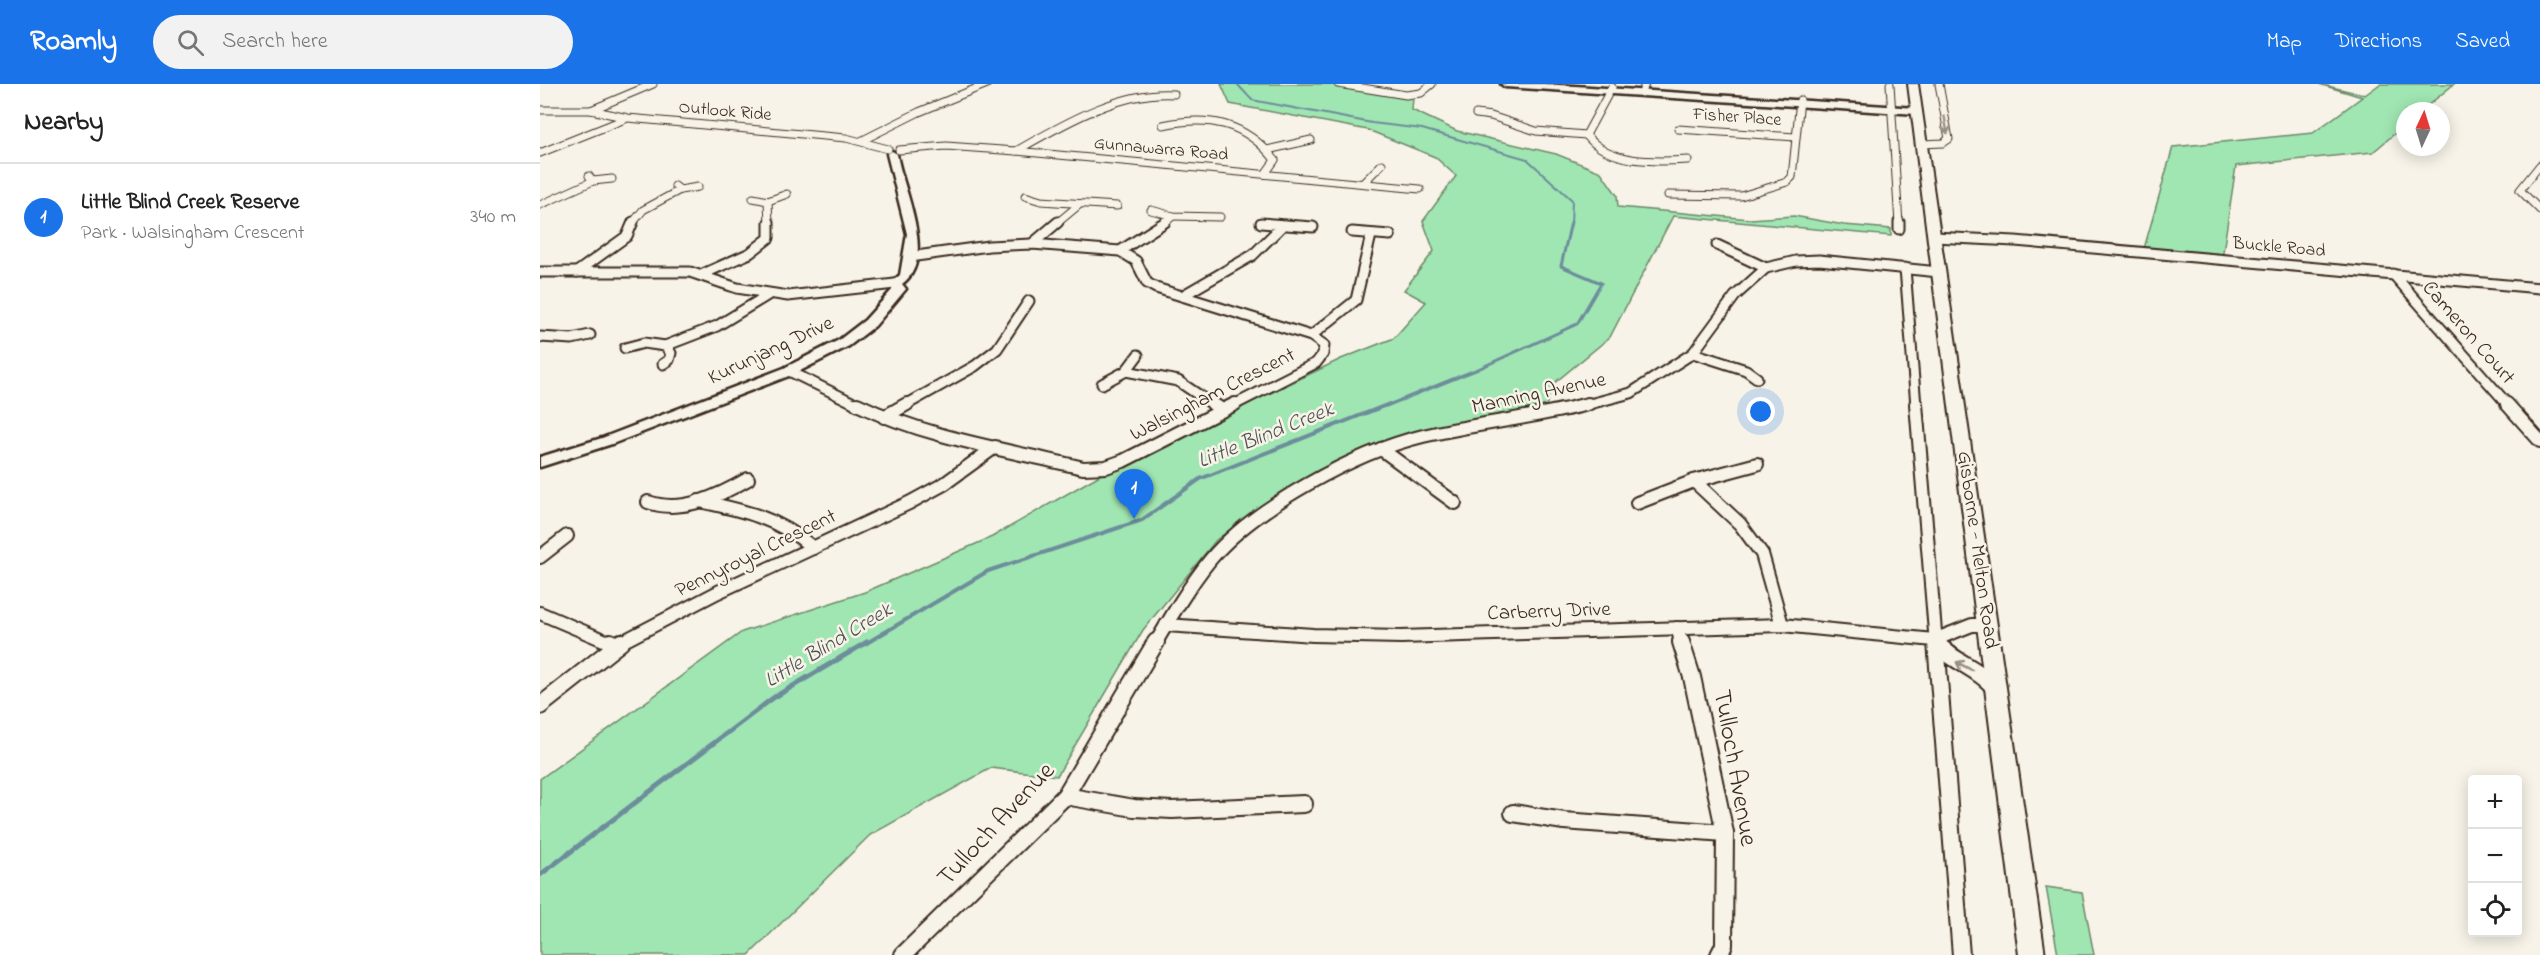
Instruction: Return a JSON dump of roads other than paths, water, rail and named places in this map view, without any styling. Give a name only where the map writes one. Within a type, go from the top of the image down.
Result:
[{"type":"main road","name":"Gisborne - Melton Road","points":[[1913,84],[2032,955]]},
{"type":"street","name":"Outlook Ride","points":[[591,110],[653,84]]},
{"type":"street","points":[[861,141],[919,112],[987,84]]},
{"type":"street","points":[[1338,84],[1406,95],[1421,93],[1432,84]]},
{"type":"street","points":[[1505,84],[1644,89],[1917,111]]},
{"type":"street","points":[[1569,84],[1610,89]]},
{"type":"street","points":[[1890,84],[1899,229]]},
{"type":"street","points":[[1922,144],[1943,143],[1949,139],[1939,84]]},
{"type":"street","points":[[1158,85],[1174,94]]},
{"type":"street","points":[[1586,135],[1610,89]]},
{"type":"street","points":[[1016,151],[1109,95]]},
{"type":"street","points":[[1668,195],[1730,197],[1779,186],[1792,177],[1794,137],[1800,103]]},
{"type":"street","points":[[540,110],[591,110]]},
{"type":"street","name":"Outlook Ride","points":[[591,110],[595,113],[628,118],[861,141],[893,151]]},
{"type":"street","points":[[1476,114],[1491,116],[1536,131],[1586,135],[1599,149],[1615,154],[1652,161],[1688,160]]},
{"type":"street","points":[[540,153],[628,118]]},
{"type":"street","points":[[1163,125],[1191,119],[1226,122],[1267,150],[1275,160],[1265,174]]},
{"type":"street","name":"Fisher Place","points":[[1678,129],[1794,137]]},
{"type":"street","points":[[1267,150],[1311,140]]},
{"type":"street","name":"Gunnawarra Road","points":[[893,151],[946,146],[1016,151],[1420,189]]},
{"type":"street","name":"Kurunjang Drive","points":[[540,462],[607,441],[789,371],[844,343],[870,323],[900,289],[896,284],[906,276],[909,257],[912,230],[893,167],[893,151]]},
{"type":"street","points":[[1363,183],[1382,164]]},
{"type":"street","points":[[2540,165],[2520,190],[2540,210]]},
{"type":"street","points":[[540,205],[591,179],[612,179]]},
{"type":"street","points":[[577,272],[627,236],[635,218],[643,210],[677,188],[698,187]]},
{"type":"street","points":[[753,198],[768,201],[787,194]]},
{"type":"street","points":[[1025,196],[1080,204],[1117,206]]},
{"type":"street","points":[[703,274],[750,253],[769,238],[768,201]]},
{"type":"street","points":[[1032,244],[1080,204]]},
{"type":"street","points":[[1151,210],[1173,216],[1220,217]]},
{"type":"street","points":[[909,257],[988,246],[1032,244],[1120,251],[1151,233],[1173,216]]},
{"type":"street","points":[[1261,223],[1281,227],[1312,227]]},
{"type":"street","points":[[1182,296],[1253,255],[1281,227]]},
{"type":"street","points":[[1352,232],[1390,235]]},
{"type":"street","name":"Buckle Road","points":[[1934,234],[2540,288]]},
{"type":"street","points":[[1311,336],[1356,300],[1371,235]]},
{"type":"street","points":[[1718,245],[1766,268]]},
{"type":"street","name":"Walsingham Crescent","points":[[789,371],[884,417],[1073,466],[1097,468],[1123,461],[1316,363],[1323,354],[1324,345],[1311,336],[1182,296],[1148,283],[1140,264],[1132,256],[1120,251]]},
{"type":"street","name":"Manning Avenue","points":[[1166,625],[1211,558],[1238,532],[1283,500],[1340,467],[1381,449],[1423,436],[1542,416],[1631,393],[1693,353],[1735,296],[1766,268],[1796,261],[1819,260],[1939,272]]},
{"type":"street","name":"Gisborne - Melton Road","points":[[1905,268],[1961,955]]},
{"type":"street","points":[[540,272],[669,270],[703,274],[737,288],[768,295],[813,295],[896,284]]},
{"type":"street","name":"Cameron Court","points":[[2393,274],[2540,441]]},
{"type":"street","points":[[625,348],[644,343],[665,346],[717,326],[768,295]]},
{"type":"street","points":[[884,417],[975,366],[997,349],[1029,300]]},
{"type":"street","points":[[540,337],[572,339],[590,335]]},
{"type":"street","points":[[663,364],[669,360],[671,353],[665,346]]},
{"type":"street","points":[[1693,353],[1746,370],[1757,378]]},
{"type":"street","points":[[1102,384],[1126,371],[1138,355]]},
{"type":"street","points":[[1126,371],[1167,376],[1222,410]]},
{"type":"street","name":"Pennyroyal Crescent","points":[[540,706],[616,645],[718,592],[935,489],[995,447]]},
{"type":"street","points":[[1381,449],[1455,503]]},
{"type":"street","points":[[1637,503],[1694,481],[1757,464]]},
{"type":"street","points":[[648,502],[655,506],[699,501],[721,495],[748,479]]},
{"type":"street","points":[[1694,481],[1740,525],[1762,554],[1782,625]]},
{"type":"street","points":[[699,501],[765,515],[785,524],[813,548]]},
{"type":"street","points":[[540,557],[567,536]]},
{"type":"street","points":[[540,613],[616,645]]},
{"type":"street","name":"Carberry Drive","points":[[1166,625],[1314,635],[1401,637],[1492,636],[1782,625],[1934,640],[1972,625],[1988,625]]},
{"type":"street","name":"Tulloch Avenue","points":[[903,955],[1065,796],[1166,625]]},
{"type":"street","name":"Tulloch Avenue","points":[[1677,628],[1692,677],[1725,833],[1724,945],[1719,955]]},
{"type":"street","points":[[1934,640],[1945,656],[1988,679],[1996,690]]},
{"type":"street","points":[[1065,796],[1134,808],[1172,810],[1304,804]]},
{"type":"street","points":[[1513,813],[1564,821],[1725,833]]},
{"type":"waterway","name":"Little Blind Creek","points":[[1237,84],[1252,100],[1372,123],[1422,129],[1527,159],[1572,200],[1571,224]]},
{"type":"waterway","name":"Little Blind Creek","points":[[1386,406],[1478,369],[1577,324],[1601,283],[1561,266],[1571,222]]},
{"type":"waterway","name":"Little Blind Creek","points":[[865,644],[988,571],[1142,520],[1200,479],[1389,404]]},
{"type":"waterway","name":"Little Blind Creek","points":[[540,875],[773,698],[867,642]]},
{"type":"place","name":"Little Blind Creek Reserve","points":[[1134,519]]}]
